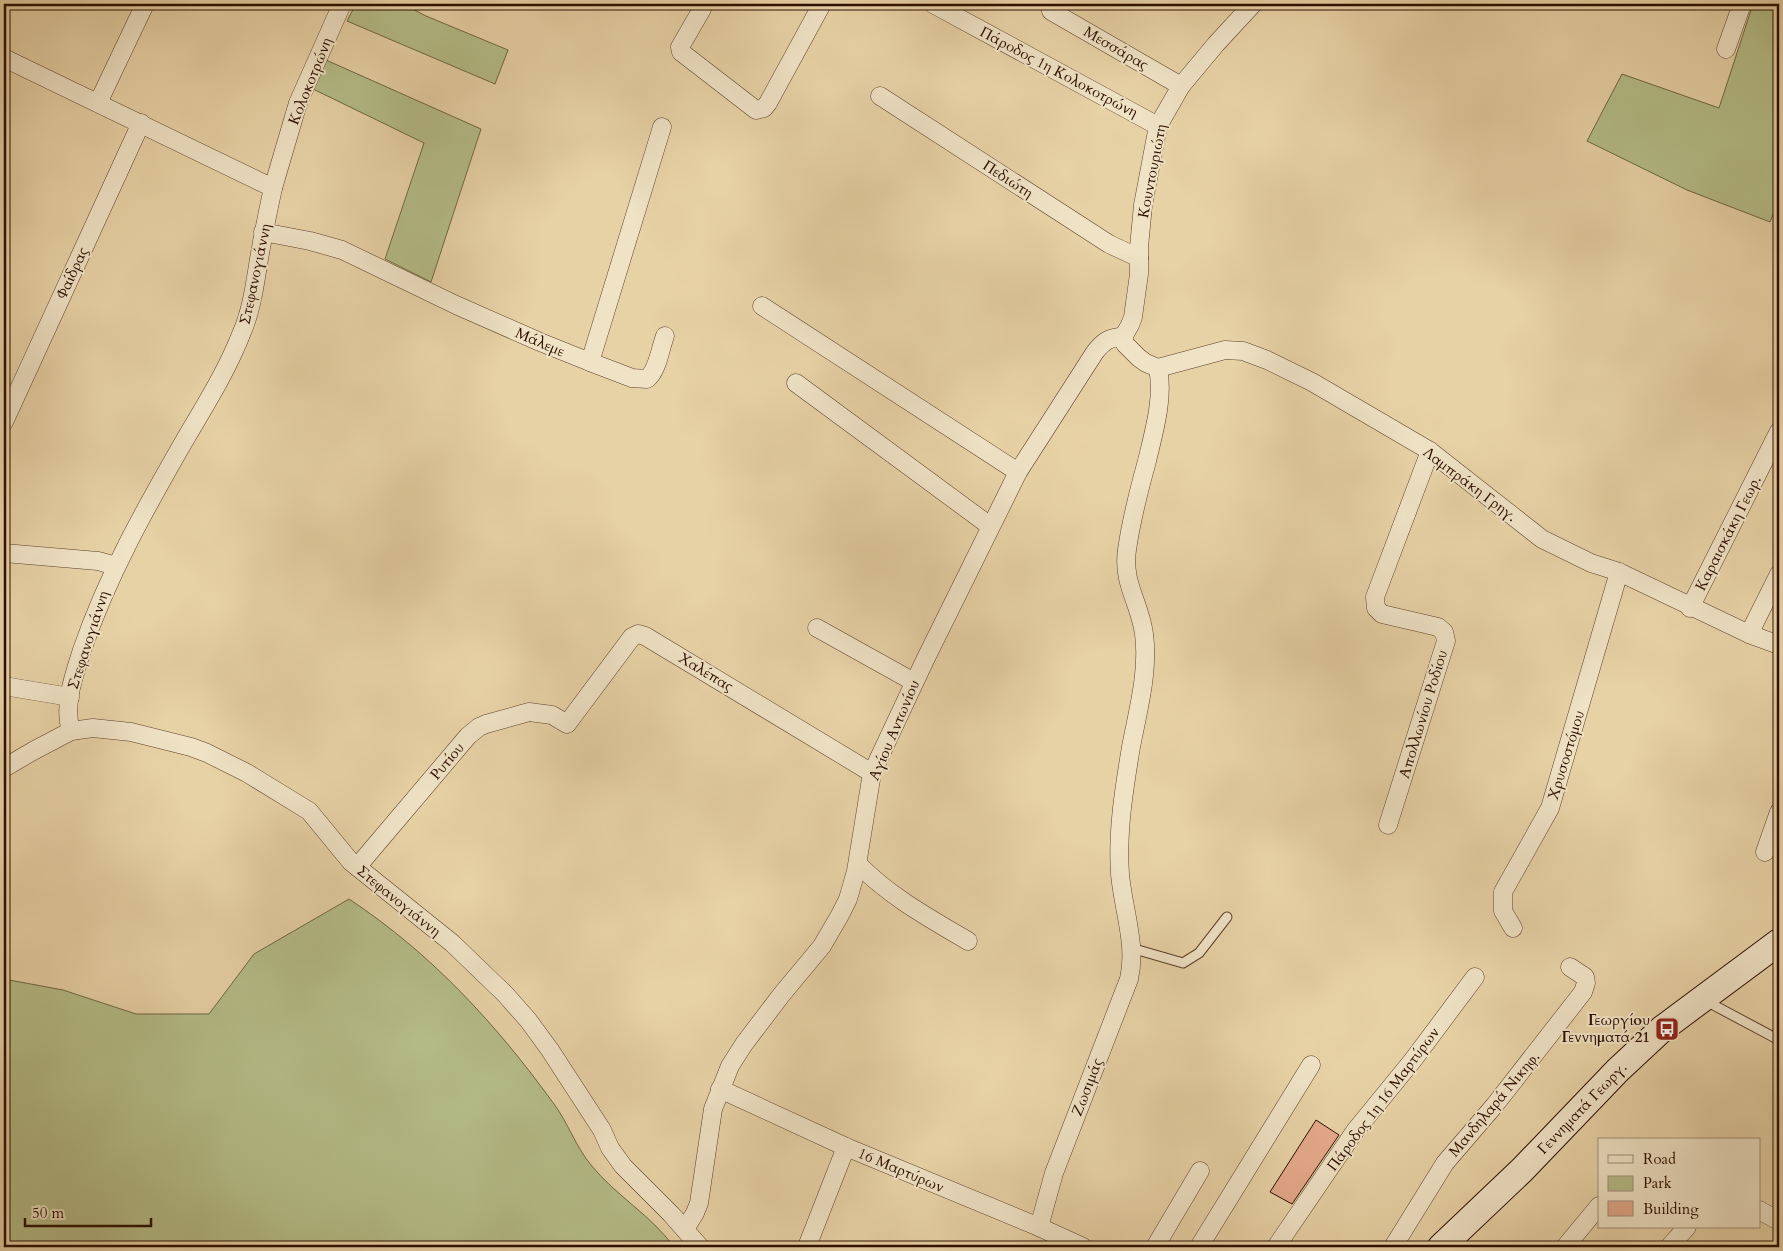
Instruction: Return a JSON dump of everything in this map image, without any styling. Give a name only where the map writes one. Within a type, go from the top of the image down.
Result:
[{"type":"street","points":[[98,103],[145,4]]},
{"type":"street","name":"Κολοκοτρώνη","points":[[273,188],[298,103],[342,4]]},
{"type":"street","points":[[702,4],[702,9],[680,47],[681,52],[756,110],[764,108],[774,93],[822,4]]},
{"type":"street","name":"Πάροδος 1η Κολοκοτρώνη","points":[[933,4],[1158,126]]},
{"type":"street","name":"Κουντουριώτη","points":[[1123,337],[1133,317],[1139,274],[1143,204],[1158,126],[1181,86],[1253,4]]},
{"type":"street","points":[[1726,49],[1742,4]]},
{"type":"street","name":"Μεσσάρας","points":[[1051,11],[1181,86]]},
{"type":"street","points":[[4,58],[273,188]]},
{"type":"street","name":"Πεδιώτη","points":[[880,96],[1110,244],[1139,258]]},
{"type":"street","name":"Φαίδρας","points":[[4,422],[141,123]]},
{"type":"street","points":[[590,362],[662,127]]},
{"type":"street","name":"Στεφανογιάννη","points":[[273,188],[252,297],[242,334],[213,391],[146,508],[116,566],[90,628],[70,697],[68,715],[71,731],[93,728],[131,732],[190,747],[230,763],[309,811],[356,867],[452,943],[505,994],[539,1035],[563,1069],[602,1130],[610,1148],[623,1166],[685,1229],[700,1247]]},
{"type":"street","name":"Μάλεμε","points":[[264,232],[310,241],[342,250],[456,305],[540,342],[632,378],[646,379],[651,375],[665,336]]},
{"type":"street","points":[[762,306],[1018,472]]},
{"type":"street","points":[[1123,337],[1125,344],[1139,358],[1158,368]]},
{"type":"street","name":"Αγίου Αντωνίου","points":[[685,1229],[699,1203],[713,1109],[720,1088],[730,1066],[744,1044],[829,936],[848,899],[858,864],[872,773],[990,526],[1018,472],[1095,352],[1110,338],[1123,337]]},
{"type":"street","name":"Λαμπράκη Γρηγ.","points":[[1158,368],[1226,350],[1246,352],[1294,373],[1430,451],[1542,539],[1592,563],[1619,572],[1690,608],[1779,645]]},
{"type":"street","name":"Ζωσιμάς","points":[[1038,1227],[1054,1173],[1132,968],[1131,948],[1120,876],[1119,848],[1124,794],[1140,706],[1144,668],[1144,634],[1128,581],[1126,566],[1134,509],[1154,433],[1160,391],[1158,368]]},
{"type":"street","points":[[796,383],[990,526]]},
{"type":"street","name":"Καραισκάκη Γεωρ.","points":[[1690,608],[1779,431]]},
{"type":"street","name":"Απολλωνίου Ροδίου","points":[[1388,825],[1446,641],[1444,632],[1438,627],[1382,614],[1376,608],[1375,597],[1430,451]]},
{"type":"street","points":[[4,553],[98,561],[116,566]]},
{"type":"street","name":"Χρυσοστόμου","points":[[1513,928],[1503,911],[1503,892],[1550,808],[1619,572]]},
{"type":"street","points":[[1749,634],[1779,574]]},
{"type":"street","points":[[817,628],[914,682]]},
{"type":"street","name":"Χαλέπας","points":[[567,724],[632,637],[638,634],[645,636],[872,773]]},
{"type":"street","points":[[4,686],[70,697]]},
{"type":"street","name":"Ρυτίου","points":[[356,867],[468,736],[479,727],[529,712],[552,715],[567,724]]},
{"type":"street","points":[[4,768],[71,731]]},
{"type":"street","points":[[1765,852],[1779,812]]},
{"type":"street","points":[[858,864],[871,878],[891,892],[968,941]]},
{"type":"street","name":"Γεννηματά Γεωργ.","points":[[1441,1247],[1522,1170],[1639,1050],[1662,1029],[1779,942]]},
{"type":"street","name":"Μανδηλαρά Νικηφ.","points":[[1393,1247],[1445,1163],[1511,1086],[1583,992],[1586,983],[1585,977],[1570,967]]},
{"type":"street","name":"Πάροδος 1η 16 Μαρτύρων","points":[[1276,1247],[1355,1132],[1475,977]]},
{"type":"street","points":[[1199,1247],[1311,1065]]},
{"type":"street","name":"16 Μαρτύρων","points":[[720,1088],[846,1147],[1038,1227],[1056,1242],[1082,1247]]},
{"type":"street","points":[[808,1244],[846,1147]]},
{"type":"street","points":[[1155,1247],[1200,1171]]},
{"type":"street","points":[[1565,1247],[1598,1207]]},
{"type":"street","points":[[1760,1211],[1779,1221]]},
{"type":"street","points":[[1669,1247],[1686,1228]]},
{"type":"lane","points":[[1131,948],[1183,963],[1199,953],[1227,917]]},
{"type":"lane","points":[[1701,999],[1779,1040]]},
{"type":"green space","points":[[356,4],[403,4],[426,16],[508,50],[495,84],[347,21]]},
{"type":"green space","points":[[1753,4],[1779,4],[1779,200],[1770,222],[1687,190],[1587,141],[1622,74],[1719,108]]},
{"type":"green space","points":[[326,60],[481,129],[431,282],[385,259],[424,143],[313,89]]},
{"type":"green space","points":[[349,899],[408,943],[486,1018],[554,1104],[591,1165],[611,1186],[655,1225],[674,1247],[4,1247],[4,979],[63,990],[136,1014],[209,1014],[254,954]]},
{"type":"building","points":[[1316,1120],[1339,1135],[1292,1204],[1270,1192]]},
{"type":"place","name":"Γεωργίου Γεννηματά 21","points":[[1667,1029]]}]
